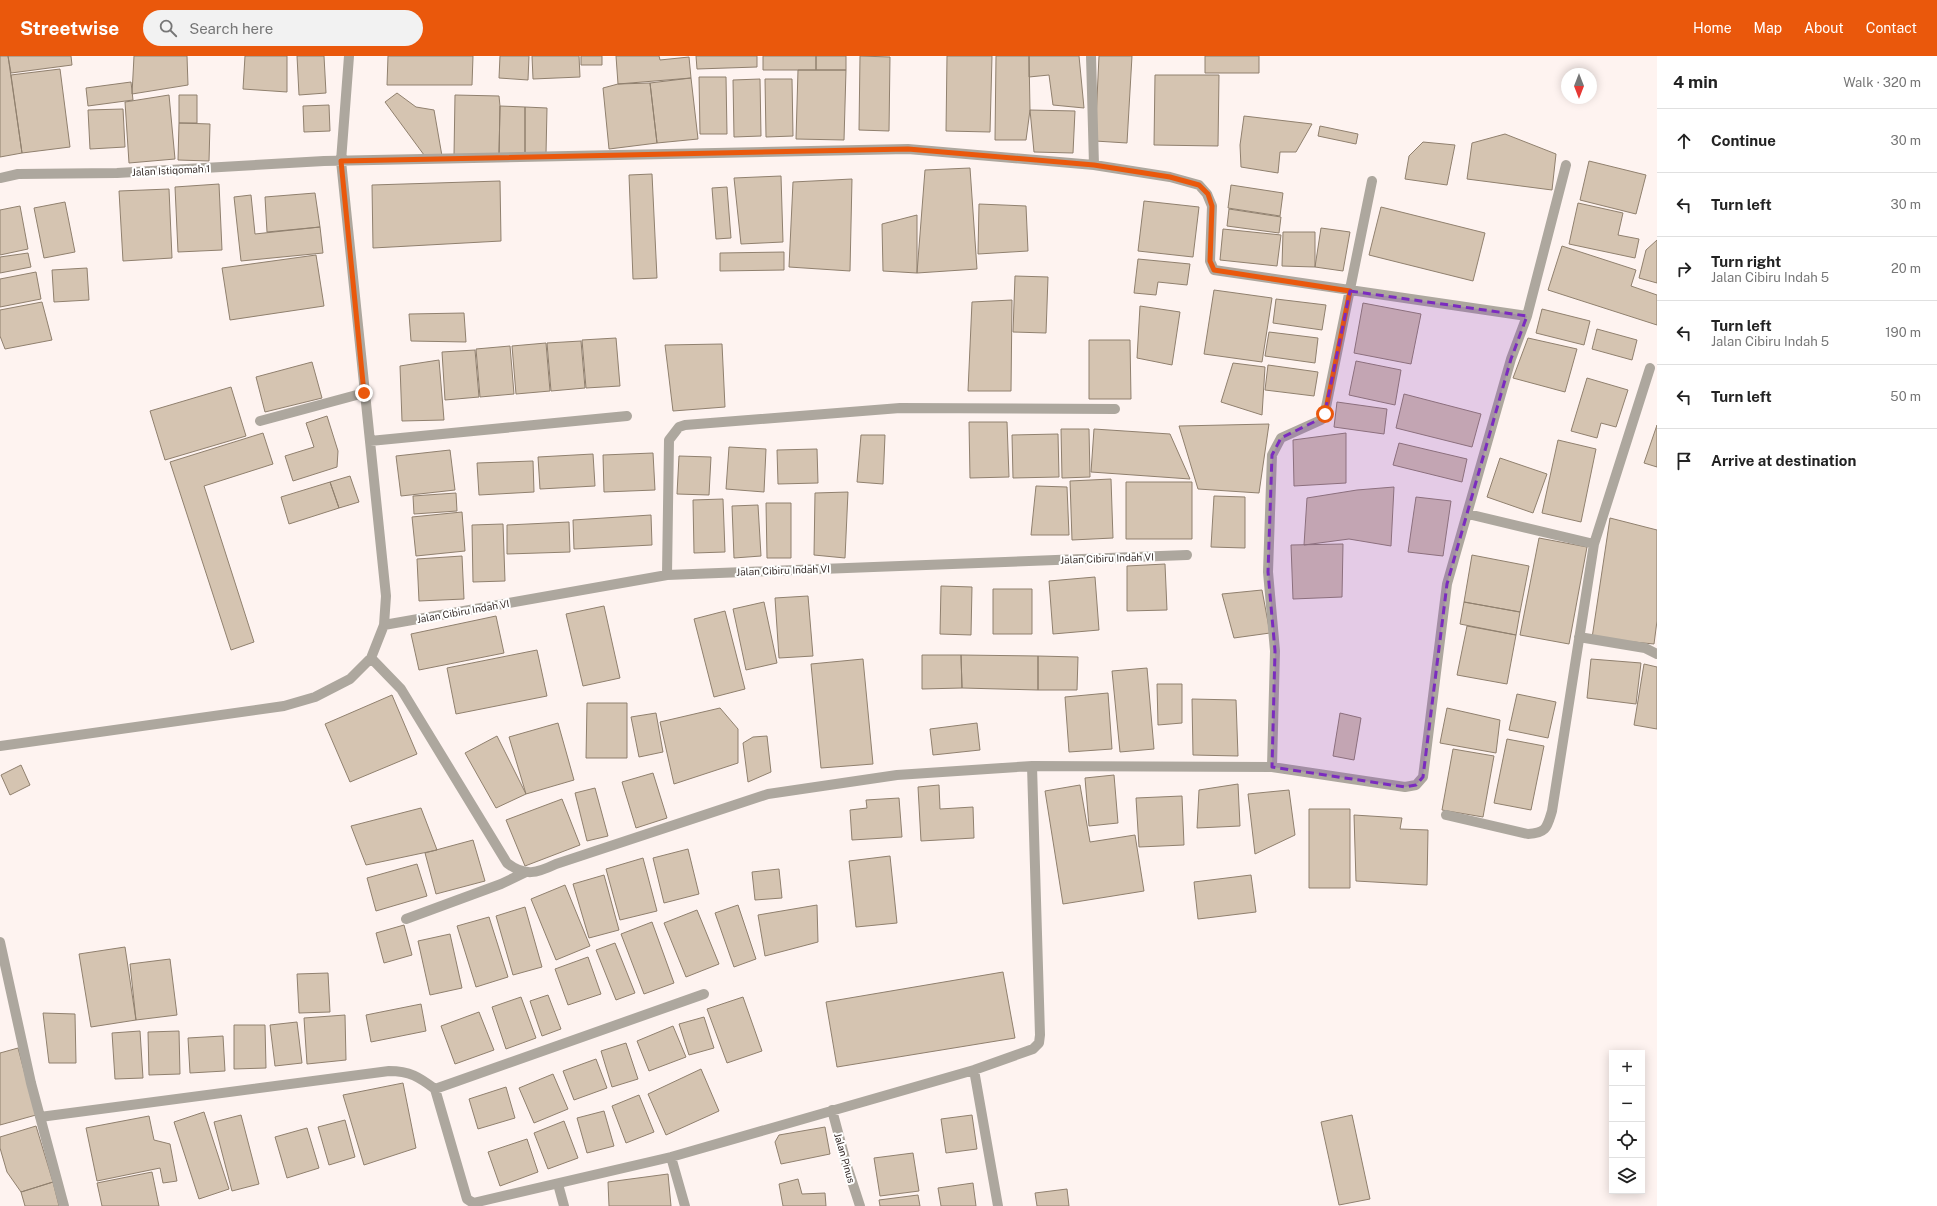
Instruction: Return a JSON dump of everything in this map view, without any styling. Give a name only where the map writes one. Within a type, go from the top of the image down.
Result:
[{"type":"street","points":[[0,746],[284,706],[316,697],[350,679],[371,658],[384,625],[386,596],[341,161],[349,56]]},
{"type":"street","points":[[1091,56],[1094,165]]},
{"type":"street","name":"Jalan Istiqomah 1","points":[[0,178],[18,174],[117,174],[341,161],[908,149],[1094,165],[1170,177],[1199,185],[1208,194],[1212,206],[1210,261],[1214,270],[1350,291]]},
{"type":"street","points":[[371,658],[400,689],[507,863],[516,870],[526,872],[539,872],[556,864],[768,794],[897,775],[1032,766],[1272,767],[1405,786],[1416,785],[1423,777],[1447,584],[1511,359],[1527,316],[1566,165]]},
{"type":"street","points":[[1272,767],[1275,651],[1268,572],[1272,455],[1281,438],[1321,420],[1324,417],[1372,181]]},
{"type":"street","points":[[1350,291],[1527,316]]},
{"type":"street","points":[[1446,815],[1528,834],[1539,834],[1544,831],[1552,811],[1594,544],[1650,368]]},
{"type":"street","points":[[260,421],[364,393]]},
{"type":"street","points":[[667,575],[669,440],[679,427],[692,424],[900,408],[1115,409]]},
{"type":"street","points":[[370,441],[627,416]]},
{"type":"street","points":[[1468,514],[1594,544]]},
{"type":"street","name":"Jalan Cibiru Indah VI","points":[[384,625],[667,575],[1187,555]]},
{"type":"street","points":[[1579,637],[1645,648],[1657,654]]},
{"type":"street","points":[[40,1117],[389,1071],[404,1071],[418,1076],[436,1090],[467,1199],[473,1203],[477,1203],[671,1157],[974,1070],[1033,1049],[1039,1043],[1040,1035],[1032,766]]},
{"type":"street","points":[[406,919],[501,884],[526,872]]},
{"type":"street","points":[[0,942],[40,1117],[64,1206]]},
{"type":"street","points":[[436,1090],[704,994]]},
{"type":"street","points":[[974,1070],[998,1206]]},
{"type":"street","name":"Jalan Pinus","points":[[832,1110],[846,1166],[860,1206]]},
{"type":"street","points":[[671,1157],[685,1206]]},
{"type":"street","points":[[558,1184],[564,1206]]},
{"type":"highlighted area","points":[[1350,291],[1527,316],[1511,359],[1447,584],[1423,777],[1416,785],[1405,787],[1272,767],[1275,651],[1268,572],[1272,455],[1281,438],[1324,417]]},
{"type":"building","points":[[0,56],[8,56],[22,153],[0,157]]},
{"type":"building","points":[[8,56],[71,56],[72,65],[11,73]]},
{"type":"building","points":[[134,56],[187,56],[188,85],[132,94]]},
{"type":"building","points":[[245,56],[287,56],[287,92],[243,89]]},
{"type":"building","points":[[297,56],[324,56],[326,93],[299,95]]},
{"type":"building","points":[[388,56],[473,56],[472,85],[387,85]]},
{"type":"building","points":[[500,56],[529,56],[528,80],[499,78]]},
{"type":"building","points":[[532,56],[579,56],[580,77],[533,79]]},
{"type":"building","points":[[581,56],[602,56],[602,65],[581,65]]},
{"type":"building","points":[[616,56],[659,56],[660,60],[689,57],[691,78],[618,84]]},
{"type":"building","points":[[696,56],[757,56],[757,67],[697,69]]},
{"type":"building","points":[[763,56],[816,56],[816,70],[763,70]]},
{"type":"building","points":[[816,56],[846,56],[846,70],[816,70]]},
{"type":"building","points":[[860,56],[890,57],[889,131],[859,130]]},
{"type":"building","points":[[947,56],[992,56],[990,132],[946,131]]},
{"type":"building","points":[[996,56],[1029,56],[1030,110],[1026,140],[995,140]]},
{"type":"building","points":[[1029,56],[1079,56],[1084,108],[1053,105],[1049,75],[1029,77]]},
{"type":"building","points":[[1099,56],[1132,56],[1127,143],[1095,141]]},
{"type":"building","points":[[1205,56],[1259,56],[1259,73],[1205,73]]},
{"type":"building","points":[[60,69],[70,147],[22,153],[11,75]]},
{"type":"building","points":[[798,70],[846,70],[844,140],[796,139]]},
{"type":"building","points":[[1155,75],[1219,75],[1218,146],[1154,145]]},
{"type":"building","points":[[699,77],[726,77],[727,134],[700,134]]},
{"type":"building","points":[[691,78],[698,139],[657,143],[650,83]]},
{"type":"building","points":[[760,79],[761,136],[734,137],[733,80]]},
{"type":"building","points":[[765,79],[792,79],[793,136],[766,137]]},
{"type":"building","points":[[131,82],[133,100],[88,106],[86,88]]},
{"type":"building","points":[[650,83],[657,143],[609,149],[603,88],[618,84]]},
{"type":"building","points":[[397,93],[416,107],[434,110],[442,156],[427,159],[385,102]]},
{"type":"building","points":[[169,95],[175,159],[129,163],[125,102]]},
{"type":"building","points":[[179,95],[197,95],[197,123],[179,123]]},
{"type":"building","points":[[455,95],[499,96],[499,155],[454,155]]},
{"type":"building","points":[[329,105],[330,131],[304,132],[303,106]]},
{"type":"building","points":[[500,106],[525,107],[525,155],[499,155]]},
{"type":"building","points":[[525,107],[547,108],[546,154],[525,155]]},
{"type":"building","points":[[123,109],[125,147],[90,149],[88,110]]},
{"type":"building","points":[[1030,110],[1075,111],[1073,153],[1034,152]]},
{"type":"building","points":[[1244,116],[1312,124],[1296,152],[1280,152],[1278,173],[1241,167],[1240,145]]},
{"type":"building","points":[[179,123],[210,124],[209,161],[178,160]]},
{"type":"building","points":[[1320,126],[1358,134],[1356,144],[1318,136]]},
{"type":"building","points":[[1505,134],[1556,154],[1552,190],[1467,179],[1472,143]]},
{"type":"building","points":[[1423,142],[1455,145],[1447,185],[1405,179],[1409,156]]},
{"type":"building","points":[[1589,161],[1646,175],[1636,214],[1580,200]]},
{"type":"building","points":[[970,168],[977,269],[917,273],[925,170]]},
{"type":"building","points":[[652,174],[657,278],[633,279],[629,175]]},
{"type":"building","points":[[781,176],[783,242],[741,244],[734,178]]},
{"type":"building","points":[[852,179],[850,271],[789,267],[793,182]]},
{"type":"building","points":[[500,181],[501,241],[373,248],[372,185]]},
{"type":"building","points":[[219,184],[222,250],[178,252],[175,187]]},
{"type":"building","points":[[1231,185],[1283,193],[1280,216],[1228,208]]},
{"type":"building","points":[[727,187],[731,238],[716,239],[712,188]]},
{"type":"building","points":[[169,189],[172,258],[123,261],[119,191]]},
{"type":"building","points":[[315,193],[320,227],[267,232],[265,197]]},
{"type":"building","points":[[251,195],[255,234],[320,227],[323,253],[241,261],[234,197]]},
{"type":"building","points":[[1144,201],[1199,207],[1193,257],[1138,251]]},
{"type":"building","points":[[65,202],[75,252],[44,258],[34,208]]},
{"type":"building","points":[[1578,203],[1623,213],[1618,235],[1639,239],[1635,258],[1569,244]]},
{"type":"building","points":[[979,204],[1026,206],[1028,251],[978,254]]},
{"type":"building","points":[[20,206],[28,249],[0,255],[0,210]]},
{"type":"building","points":[[1381,207],[1485,233],[1473,281],[1369,255]]},
{"type":"building","points":[[1229,209],[1281,217],[1279,233],[1227,226]]},
{"type":"building","points":[[917,215],[917,273],[883,271],[882,224]]},
{"type":"building","points":[[1321,228],[1350,232],[1343,271],[1315,267]]},
{"type":"building","points":[[1223,229],[1281,235],[1277,266],[1220,260]]},
{"type":"building","points":[[1283,232],[1315,232],[1315,267],[1282,266]]},
{"type":"building","points":[[1657,240],[1657,283],[1639,278],[1646,250]]},
{"type":"building","points":[[1562,246],[1636,270],[1631,286],[1657,295],[1657,325],[1548,290]]},
{"type":"building","points":[[784,252],[784,270],[720,271],[720,253]]},
{"type":"building","points":[[28,253],[31,267],[0,273],[0,257]]},
{"type":"building","points":[[316,255],[324,306],[230,320],[222,268]]},
{"type":"building","points":[[1138,259],[1190,264],[1187,285],[1158,282],[1156,295],[1134,293]]},
{"type":"building","points":[[87,268],[89,300],[54,302],[52,270]]},
{"type":"building","points":[[36,272],[41,299],[0,307],[0,279]]},
{"type":"building","points":[[1015,276],[1048,277],[1046,333],[1013,332]]},
{"type":"building","points":[[1214,290],[1272,298],[1262,362],[1204,354]]},
{"type":"building","points":[[1276,299],[1326,305],[1322,330],[1273,323]]},
{"type":"building","points":[[1012,300],[1011,391],[968,391],[972,302]]},
{"type":"building","points":[[42,302],[52,340],[5,349],[0,336],[0,310]]},
{"type":"building","points":[[1363,303],[1421,314],[1411,364],[1354,353]]},
{"type":"building","points":[[1140,306],[1180,312],[1172,365],[1137,358]]},
{"type":"building","points":[[1542,309],[1590,321],[1584,345],[1536,333]]},
{"type":"building","points":[[464,313],[466,342],[411,341],[409,314]]},
{"type":"building","points":[[1597,329],[1637,340],[1632,360],[1592,349]]},
{"type":"building","points":[[1269,332],[1318,338],[1315,363],[1265,356]]},
{"type":"building","points":[[616,338],[620,386],[586,388],[582,340]]},
{"type":"building","points":[[1528,338],[1577,349],[1565,392],[1513,378]]},
{"type":"building","points":[[1089,340],[1130,340],[1131,399],[1089,399]]},
{"type":"building","points":[[581,341],[585,388],[551,391],[547,343]]},
{"type":"building","points":[[546,343],[550,391],[516,394],[512,346]]},
{"type":"building","points":[[722,344],[725,407],[673,411],[665,345]]},
{"type":"building","points":[[510,346],[514,394],[480,397],[476,349]]},
{"type":"building","points":[[475,350],[479,397],[445,400],[442,352]]},
{"type":"building","points":[[439,360],[444,420],[402,421],[400,366]]},
{"type":"building","points":[[1356,361],[1401,370],[1395,405],[1349,395]]},
{"type":"building","points":[[312,362],[322,398],[265,412],[256,377]]},
{"type":"building","points":[[1233,363],[1265,367],[1262,415],[1221,402]]},
{"type":"building","points":[[1268,365],[1318,372],[1314,396],[1265,390]]},
{"type":"building","points":[[1587,378],[1628,390],[1616,427],[1601,423],[1597,438],[1571,431]]},
{"type":"building","points":[[231,387],[246,436],[165,460],[150,411]]},
{"type":"building","points":[[1404,394],[1481,414],[1472,447],[1396,428]]},
{"type":"building","points":[[1337,402],[1387,409],[1384,434],[1334,427]]},
{"type":"building","points":[[327,416],[338,451],[337,467],[293,481],[285,456],[314,447],[306,423]]},
{"type":"building","points":[[969,422],[1007,422],[1009,477],[970,478]]},
{"type":"building","points":[[1269,424],[1259,493],[1198,489],[1179,426]]},
{"type":"building","points":[[1657,425],[1657,467],[1644,463]]},
{"type":"building","points":[[1061,429],[1089,429],[1090,477],[1062,478]]},
{"type":"building","points":[[1094,429],[1170,434],[1190,479],[1091,472]]},
{"type":"building","points":[[263,433],[273,464],[204,486],[254,642],[231,650],[170,462]]},
{"type":"building","points":[[1346,433],[1346,483],[1294,486],[1293,440]]},
{"type":"building","points":[[1058,434],[1059,477],[1013,478],[1012,435]]},
{"type":"building","points":[[861,435],[885,435],[883,484],[857,482]]},
{"type":"building","points":[[1558,440],[1596,449],[1581,522],[1542,513]]},
{"type":"building","points":[[1399,443],[1467,459],[1462,482],[1393,465]]},
{"type":"building","points":[[729,447],[766,449],[764,492],[726,489]]},
{"type":"building","points":[[817,449],[818,483],[778,484],[777,450]]},
{"type":"building","points":[[450,450],[455,490],[401,496],[396,456]]},
{"type":"building","points":[[653,453],[655,490],[604,492],[603,455]]},
{"type":"building","points":[[593,454],[595,486],[540,489],[538,457]]},
{"type":"building","points":[[679,456],[711,457],[709,495],[677,494]]},
{"type":"building","points":[[1500,458],[1547,474],[1533,513],[1487,497]]},
{"type":"building","points":[[533,461],[534,492],[479,495],[477,463]]},
{"type":"building","points":[[350,476],[359,502],[339,508],[330,482]]},
{"type":"building","points":[[1111,479],[1113,538],[1072,540],[1070,481]]},
{"type":"building","points":[[330,482],[339,508],[289,524],[281,497]]},
{"type":"building","points":[[1126,482],[1192,482],[1192,539],[1126,539]]},
{"type":"building","points":[[1036,486],[1067,487],[1069,535],[1031,535]]},
{"type":"building","points":[[1394,487],[1391,546],[1349,539],[1304,545],[1307,498],[1357,490]]},
{"type":"building","points":[[848,492],[845,558],[814,555],[815,493]]},
{"type":"building","points":[[456,493],[457,511],[414,514],[413,496]]},
{"type":"building","points":[[1214,496],[1245,497],[1245,548],[1211,547]]},
{"type":"building","points":[[1416,497],[1451,501],[1443,556],[1408,552]]},
{"type":"building","points":[[723,499],[725,552],[694,553],[693,500]]},
{"type":"building","points":[[766,503],[791,503],[791,558],[767,558]]},
{"type":"building","points":[[758,505],[761,556],[734,558],[732,506]]},
{"type":"building","points":[[462,512],[465,551],[416,556],[412,517]]},
{"type":"building","points":[[651,515],[652,545],[574,549],[573,520]]},
{"type":"building","points":[[1610,518],[1657,530],[1657,621],[1654,644],[1592,638]]},
{"type":"building","points":[[569,522],[570,552],[507,554],[507,525]]},
{"type":"building","points":[[503,524],[505,581],[473,582],[472,525]]},
{"type":"building","points":[[1539,538],[1587,547],[1569,644],[1520,635]]},
{"type":"building","points":[[1343,544],[1342,597],[1293,599],[1291,545]]},
{"type":"building","points":[[1472,555],[1529,566],[1520,612],[1464,602]]},
{"type":"building","points":[[462,556],[464,599],[419,601],[417,559]]},
{"type":"building","points":[[1165,564],[1167,610],[1127,611],[1127,566]]},
{"type":"building","points":[[1095,577],[1099,630],[1053,634],[1049,581]]},
{"type":"building","points":[[941,586],[972,587],[971,635],[940,634]]},
{"type":"building","points":[[993,589],[1032,589],[1032,634],[993,634]]},
{"type":"building","points":[[1262,590],[1270,633],[1234,638],[1222,594]]},
{"type":"building","points":[[808,596],[813,656],[779,658],[775,598]]},
{"type":"building","points":[[764,602],[777,663],[746,670],[733,609]]},
{"type":"building","points":[[1464,602],[1520,612],[1516,635],[1460,624]]},
{"type":"building","points":[[604,606],[620,678],[583,686],[566,614]]},
{"type":"building","points":[[725,611],[745,689],[714,697],[694,619]]},
{"type":"building","points":[[496,616],[504,653],[419,670],[411,634]]},
{"type":"building","points":[[1467,626],[1516,635],[1507,684],[1457,675]]},
{"type":"building","points":[[537,650],[547,696],[456,714],[447,668]]},
{"type":"building","points":[[922,655],[961,655],[962,688],[922,689]]},
{"type":"building","points":[[961,655],[1038,656],[1038,690],[962,688]]},
{"type":"building","points":[[1038,656],[1078,657],[1077,690],[1038,690]]},
{"type":"building","points":[[863,659],[873,764],[821,768],[811,664]]},
{"type":"building","points":[[1591,659],[1641,663],[1636,704],[1587,698]]},
{"type":"building","points":[[1644,664],[1657,667],[1657,729],[1634,725]]},
{"type":"building","points":[[1147,668],[1154,749],[1120,752],[1112,671]]},
{"type":"building","points":[[1157,684],[1182,684],[1182,723],[1158,725]]},
{"type":"building","points":[[1108,693],[1112,749],[1069,752],[1065,697]]},
{"type":"building","points":[[1517,694],[1556,702],[1548,738],[1509,730]]},
{"type":"building","points":[[392,695],[417,754],[350,782],[325,724]]},
{"type":"building","points":[[1192,699],[1236,700],[1238,756],[1193,755]]},
{"type":"building","points":[[587,703],[627,703],[627,758],[586,758]]},
{"type":"building","points":[[720,708],[738,729],[738,763],[674,784],[660,722]]},
{"type":"building","points":[[1447,708],[1500,720],[1496,753],[1440,743]]},
{"type":"building","points":[[656,713],[663,752],[639,757],[631,717]]},
{"type":"building","points":[[1340,713],[1361,718],[1354,760],[1333,756]]},
{"type":"building","points":[[558,723],[574,780],[526,794],[509,737]]},
{"type":"building","points":[[977,723],[980,750],[933,755],[930,729]]},
{"type":"building","points":[[497,736],[526,794],[496,808],[465,753]]},
{"type":"building","points":[[767,736],[771,772],[748,782],[743,743],[753,737]]},
{"type":"building","points":[[1507,739],[1544,746],[1531,810],[1494,803]]},
{"type":"building","points":[[1453,749],[1494,756],[1483,817],[1442,810]]},
{"type":"building","points":[[21,765],[30,785],[10,795],[1,775]]},
{"type":"building","points":[[653,773],[667,818],[636,828],[622,782]]},
{"type":"building","points":[[1114,775],[1118,823],[1089,826],[1085,778]]},
{"type":"building","points":[[1238,784],[1240,826],[1197,828],[1199,790]]},
{"type":"building","points":[[939,785],[940,809],[973,807],[974,838],[921,841],[918,787]]},
{"type":"building","points":[[1080,785],[1090,842],[1135,835],[1144,891],[1063,904],[1045,791]]},
{"type":"building","points":[[595,788],[608,836],[587,841],[575,793]]},
{"type":"building","points":[[1289,790],[1295,835],[1255,854],[1248,794]]},
{"type":"building","points":[[1182,796],[1184,845],[1139,847],[1136,798]]},
{"type":"building","points":[[899,798],[902,837],[852,840],[850,810],[867,808],[866,800]]},
{"type":"building","points":[[562,799],[580,845],[525,866],[506,820]]},
{"type":"building","points":[[421,808],[437,850],[366,865],[351,826]]},
{"type":"building","points":[[1309,809],[1350,809],[1350,888],[1309,888]]},
{"type":"building","points":[[1354,815],[1402,818],[1400,829],[1428,830],[1427,885],[1356,881]]},
{"type":"building","points":[[473,840],[485,881],[436,894],[425,853]]},
{"type":"building","points":[[688,849],[699,894],[664,903],[653,858]]},
{"type":"building","points":[[890,856],[897,923],[856,927],[849,861]]},
{"type":"building","points":[[643,858],[657,911],[620,920],[606,869]]},
{"type":"building","points":[[417,864],[427,896],[376,911],[367,878]]},
{"type":"building","points":[[779,869],[782,898],[755,900],[752,872]]},
{"type":"building","points":[[604,875],[619,930],[589,938],[573,884]]},
{"type":"building","points":[[1251,875],[1256,912],[1198,919],[1194,882]]},
{"type":"building","points":[[565,885],[590,946],[556,960],[531,899]]},
{"type":"building","points":[[738,905],[756,959],[734,967],[715,913]]},
{"type":"building","points":[[817,905],[818,942],[765,956],[758,915]]},
{"type":"building","points":[[525,907],[542,967],[513,975],[496,916]]},
{"type":"building","points":[[697,910],[719,964],[686,977],[664,923]]},
{"type":"building","points":[[489,917],[508,977],[476,987],[457,926]]},
{"type":"building","points":[[652,922],[674,983],[644,994],[621,934]]},
{"type":"building","points":[[404,925],[412,955],[384,963],[376,933]]},
{"type":"building","points":[[450,934],[462,988],[430,995],[418,941]]},
{"type":"building","points":[[615,943],[635,993],[616,1000],[596,950]]},
{"type":"building","points":[[125,947],[136,1020],[91,1027],[79,954]]},
{"type":"building","points":[[588,957],[601,994],[568,1005],[555,969]]},
{"type":"building","points":[[170,959],[177,1015],[136,1020],[130,964]]},
{"type":"building","points":[[1003,972],[1015,1038],[837,1067],[826,1002]]},
{"type":"building","points":[[328,973],[330,1012],[299,1013],[297,974]]},
{"type":"building","points":[[548,995],[561,1029],[542,1036],[530,1001]]},
{"type":"building","points":[[521,997],[536,1038],[506,1049],[492,1007]]},
{"type":"building","points":[[743,997],[762,1051],[727,1063],[707,1009]]},
{"type":"building","points":[[421,1004],[426,1031],[371,1042],[366,1015]]},
{"type":"building","points":[[479,1012],[494,1050],[455,1064],[441,1026]]},
{"type":"building","points":[[43,1013],[75,1014],[76,1063],[49,1063]]},
{"type":"building","points":[[345,1015],[346,1060],[307,1064],[304,1018]]},
{"type":"building","points":[[704,1017],[714,1048],[689,1055],[679,1024]]},
{"type":"building","points":[[297,1022],[302,1063],[275,1066],[270,1025]]},
{"type":"building","points":[[234,1025],[265,1025],[266,1068],[234,1069]]},
{"type":"building","points":[[673,1026],[686,1057],[649,1071],[637,1041]]},
{"type":"building","points":[[140,1031],[143,1078],[115,1079],[112,1033]]},
{"type":"building","points":[[179,1031],[180,1074],[149,1075],[148,1032]]},
{"type":"building","points":[[223,1036],[225,1071],[190,1073],[188,1038]]},
{"type":"building","points":[[626,1043],[638,1079],[612,1087],[601,1051]]},
{"type":"building","points":[[18,1048],[36,1115],[0,1125],[0,1053]]},
{"type":"building","points":[[596,1059],[607,1088],[574,1100],[563,1071]]},
{"type":"building","points":[[701,1069],[719,1111],[666,1135],[648,1094]]},
{"type":"building","points":[[553,1074],[568,1109],[534,1123],[519,1088]]},
{"type":"building","points":[[403,1083],[416,1148],[364,1165],[343,1095]]},
{"type":"building","points":[[506,1087],[515,1118],[478,1129],[469,1099]]},
{"type":"building","points":[[639,1095],[654,1132],[626,1143],[612,1106]]},
{"type":"building","points":[[604,1111],[614,1146],[587,1153],[577,1118]]},
{"type":"building","points":[[204,1112],[229,1189],[199,1199],[174,1122]]},
{"type":"building","points":[[241,1115],[259,1184],[232,1191],[214,1122]]},
{"type":"building","points":[[972,1115],[977,1149],[946,1153],[941,1119]]},
{"type":"building","points":[[1352,1115],[1370,1199],[1339,1205],[1321,1122]]},
{"type":"building","points":[[149,1116],[154,1140],[170,1144],[177,1181],[163,1183],[160,1168],[97,1181],[86,1128]]},
{"type":"building","points":[[345,1120],[355,1157],[329,1165],[318,1127]]},
{"type":"building","points":[[564,1121],[578,1158],[548,1169],[534,1133]]},
{"type":"building","points":[[36,1126],[53,1182],[21,1192],[7,1172],[0,1148],[0,1137]]},
{"type":"building","points":[[825,1127],[830,1154],[781,1164],[775,1142],[779,1135]]},
{"type":"building","points":[[307,1128],[319,1168],[287,1178],[275,1137]]},
{"type":"building","points":[[527,1139],[538,1172],[500,1186],[488,1152]]},
{"type":"building","points":[[913,1153],[919,1191],[880,1196],[874,1158]]},
{"type":"building","points":[[152,1172],[159,1206],[102,1206],[97,1183]]},
{"type":"building","points":[[668,1174],[671,1206],[609,1206],[608,1182]]},
{"type":"building","points":[[798,1179],[802,1194],[825,1193],[826,1206],[783,1206],[779,1184]]},
{"type":"building","points":[[53,1182],[59,1206],[25,1206],[21,1192]]},
{"type":"building","points":[[973,1183],[976,1206],[941,1206],[938,1188]]},
{"type":"building","points":[[1067,1189],[1069,1206],[1037,1206],[1035,1193]]},
{"type":"building","points":[[918,1195],[920,1206],[880,1206],[879,1200]]},
{"type":"route","points":[[364,393],[341,161],[908,149],[1094,165],[1170,177],[1199,185],[1208,194],[1212,206],[1210,261],[1214,270],[1350,291],[1325,414]]}]
